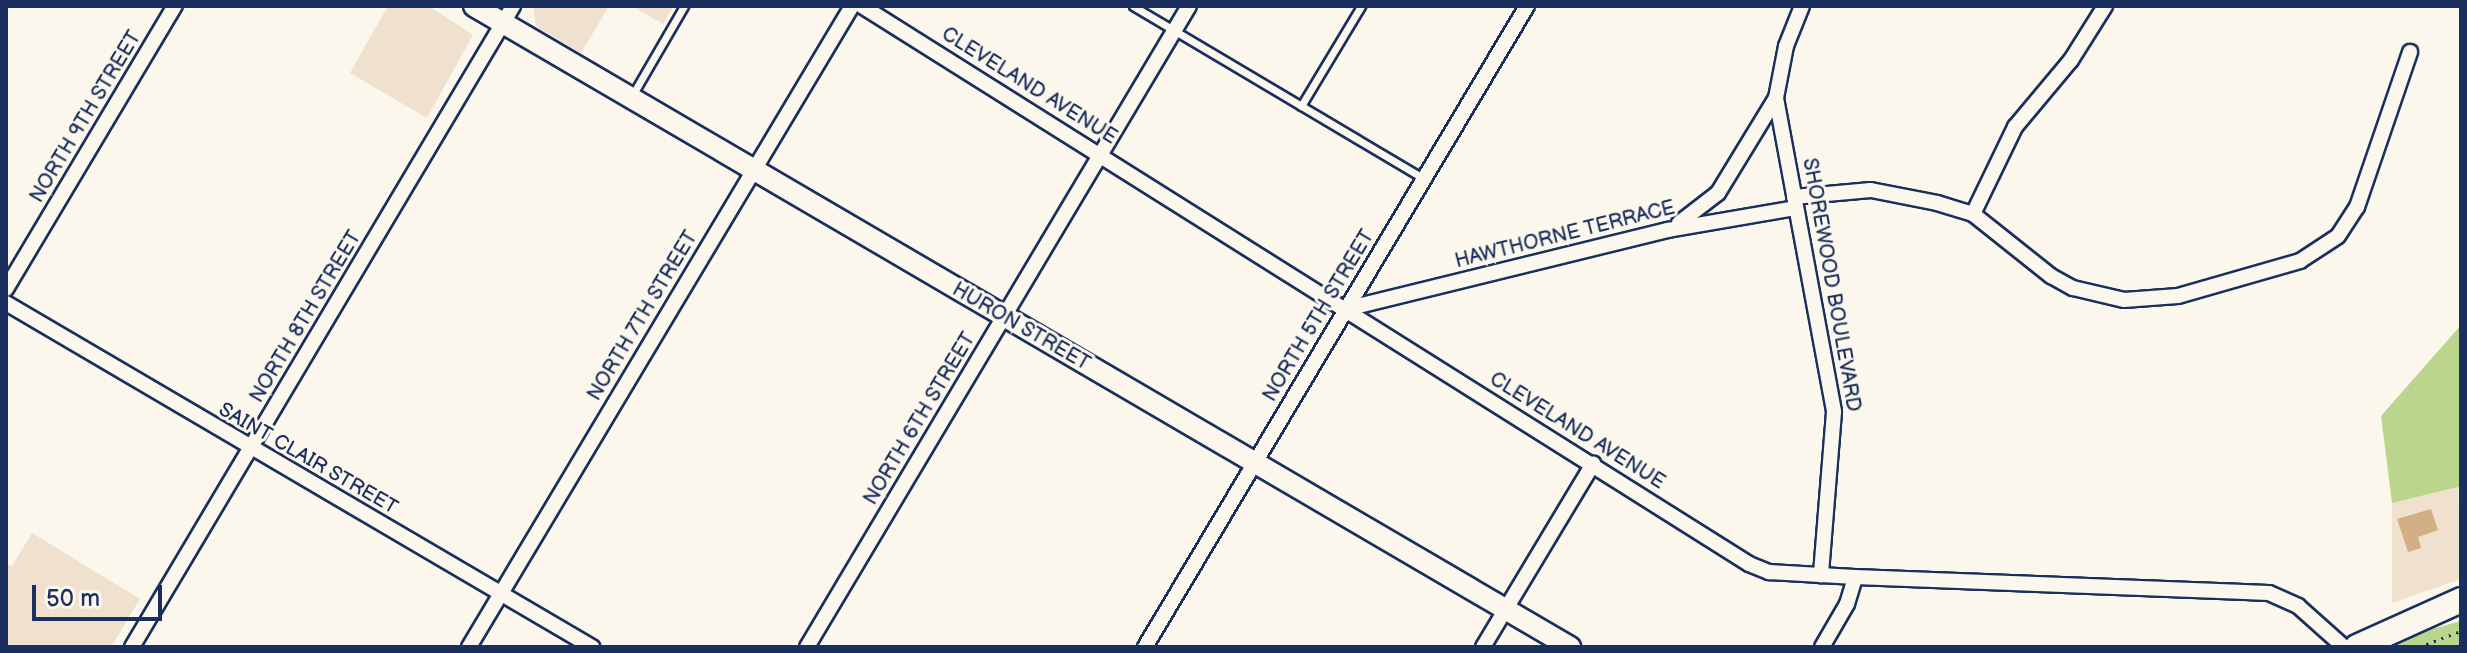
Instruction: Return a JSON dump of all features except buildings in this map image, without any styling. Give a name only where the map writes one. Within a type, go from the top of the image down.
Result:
[{"type":"main road","points":[[2357,647],[2398,624],[2461,600]]},
{"type":"street","name":"NORTH 9TH STREET","points":[[6,289],[175,6]]},
{"type":"street","name":"HURON STREET","points":[[474,6],[508,15],[631,98],[1570,647]]},
{"type":"street","name":"NORTH 7TH STREET","points":[[469,647],[852,6]]},
{"type":"street","name":"CLEVELAND AVENUE","points":[[863,6],[1749,564],[1769,572],[1855,577],[2269,593],[2298,606],[2344,647]]},
{"type":"street","name":"NORTH 6TH STREET","points":[[807,647],[1189,6]]},
{"type":"street","name":"NORTH 5TH STREET","points":[[1145,647],[1527,6]]},
{"type":"street","name":"SHOREWOOD BOULEVARD","points":[[1668,230],[1718,193],[1776,98],[1786,46],[1802,6]]},
{"type":"street","points":[[1973,214],[2015,127],[2071,60],[2105,6]]},
{"type":"street","name":"NORTH 8TH STREET","points":[[132,647],[508,15]]},
{"type":"street","name":"HAWTHORNE TERRACE","points":[[1346,309],[1668,230],[1795,202],[1871,190],[1973,214],[2051,276],[2124,300],[2178,296],[2300,261],[2338,236],[2357,207],[2410,52]]},
{"type":"street","name":"SHOREWOOD BOULEVARD","points":[[1776,98],[1834,412],[1821,575]]},
{"type":"street","name":"SAINT CLAIR STREET","points":[[6,303],[592,647]]},
{"type":"street","points":[[1483,647],[1593,464]]},
{"type":"street","points":[[1822,647],[1847,604],[1855,577]]},
{"type":"lane","points":[[631,98],[684,6]]},
{"type":"lane","points":[[1133,6],[1424,179]]},
{"type":"lane","points":[[1301,106],[1361,6]]},
{"type":"path","points":[[2419,647],[2461,631]]},
{"type":"shaded area","points":[[388,6],[429,6],[473,35],[427,118],[350,73]]},
{"type":"shaded area","points":[[533,6],[609,6],[581,53],[536,26]]},
{"type":"shaded area","points":[[632,6],[674,6],[663,24]]},
{"type":"shaded area","points":[[2458,487],[2461,579],[2392,603],[2392,503]]},
{"type":"shaded area","points":[[32,533],[140,599],[111,647],[6,647],[6,564],[12,566]]},
{"type":"green space","points":[[2461,325],[2461,497],[2458,487],[2392,503],[2381,416]]},
{"type":"green space","points":[[2461,621],[2461,647],[2393,647],[2432,629]]}]
